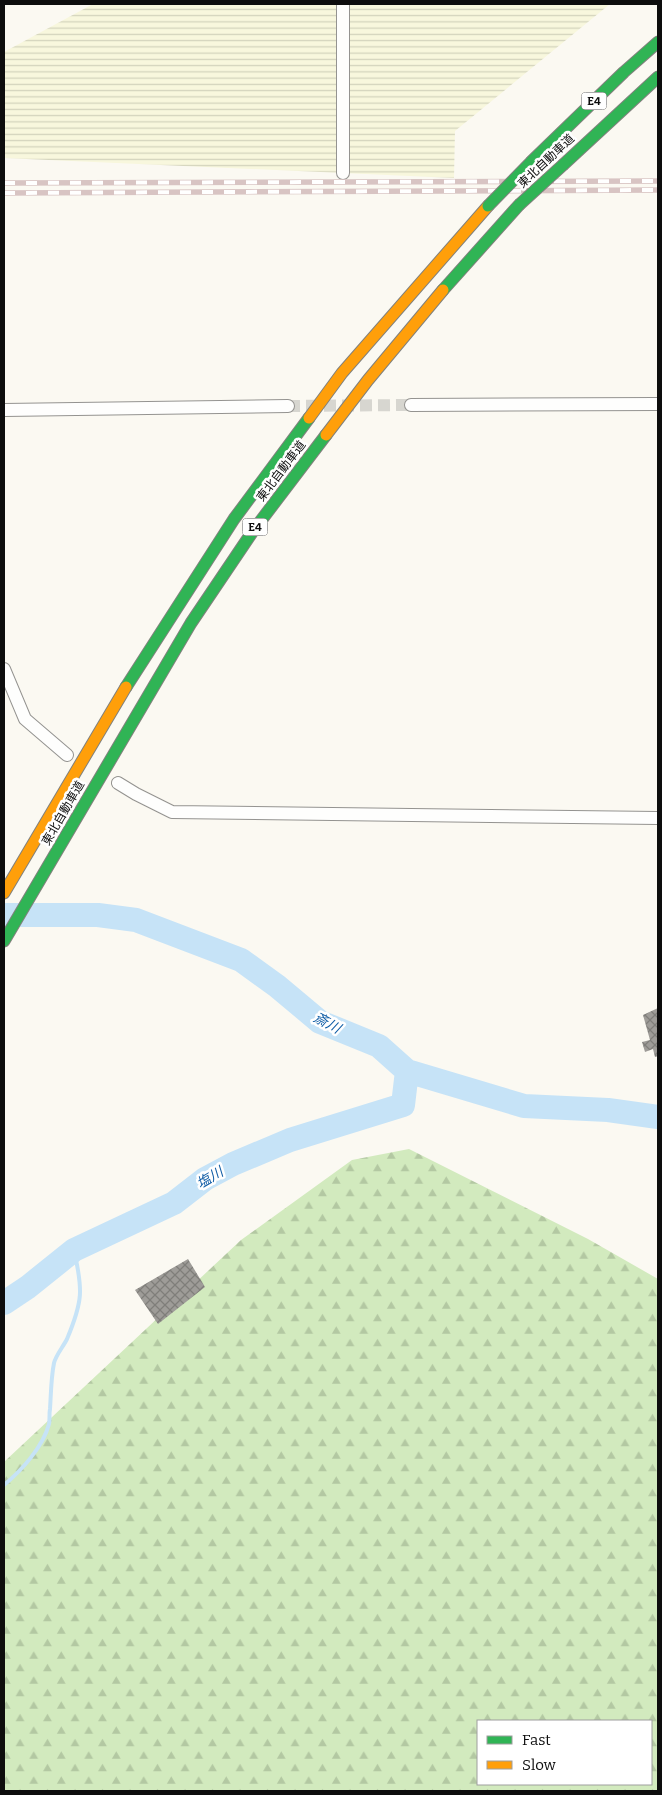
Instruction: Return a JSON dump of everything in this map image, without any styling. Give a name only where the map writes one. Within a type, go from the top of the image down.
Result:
[{"type":"highway","name":"東北自動車道","points":[[4,893],[114,707],[173,612],[234,520],[342,373],[488,206],[624,72],[658,42]]},
{"type":"highway","name":"東北自動車道","points":[[4,941],[131,722],[191,623],[253,531],[368,380],[426,309],[519,205],[658,77]]},
{"type":"street","points":[[342,4],[343,172]]},
{"type":"street","points":[[411,405],[658,404]]},
{"type":"street","points":[[4,410],[288,406]]},
{"type":"street","points":[[4,669],[25,719],[67,755]]},
{"type":"street","points":[[118,783],[172,812],[658,818]]},
{"type":"green space","points":[[93,4],[610,4],[455,131],[454,178],[4,158],[4,52]]},
{"type":"green space","points":[[409,1149],[588,1239],[658,1279],[658,1791],[4,1791],[4,1462],[241,1240],[352,1160]]},
{"type":"building","points":[[658,1008],[658,1056],[655,1057],[653,1049],[645,1052],[642,1042],[650,1040],[643,1015]]},
{"type":"building","points":[[188,1259],[205,1287],[158,1324],[135,1290]]},
{"type":"waterway","name":"斎川","points":[[4,915],[98,915],[136,920],[241,960],[277,986],[320,1022],[379,1046],[407,1071],[524,1106],[608,1110],[658,1117]]},
{"type":"waterway","name":"塩川","points":[[4,1303],[28,1287],[74,1250],[174,1203],[205,1179],[233,1164],[290,1140],[403,1105],[407,1071]]},
{"type":"waterway","points":[[4,1485],[37,1450],[49,1424],[54,1363],[67,1339],[79,1305],[80,1286],[74,1250]]},
{"type":"tunnel","points":[[288,406],[411,405]]},
{"type":"railway","points":[[4,183],[658,181]]},
{"type":"railway","points":[[4,193],[658,190]]},
{"type":"traffic: fast","points":[[532,161],[624,72],[658,42]]},
{"type":"traffic: fast","points":[[564,164],[658,77]]},
{"type":"traffic: fast","points":[[488,206],[532,161]]},
{"type":"traffic: fast","points":[[519,205],[564,164]]},
{"type":"traffic: fast","points":[[443,290],[519,205]]},
{"type":"traffic: fast","points":[[126,687],[234,519],[309,418]]},
{"type":"traffic: fast","points":[[4,941],[191,623],[253,531],[326,435]]},
{"type":"traffic: slow","points":[[309,418],[342,373],[488,206]]},
{"type":"traffic: slow","points":[[326,435],[368,380],[443,290]]},
{"type":"traffic: slow","points":[[4,893],[126,687]]}]
